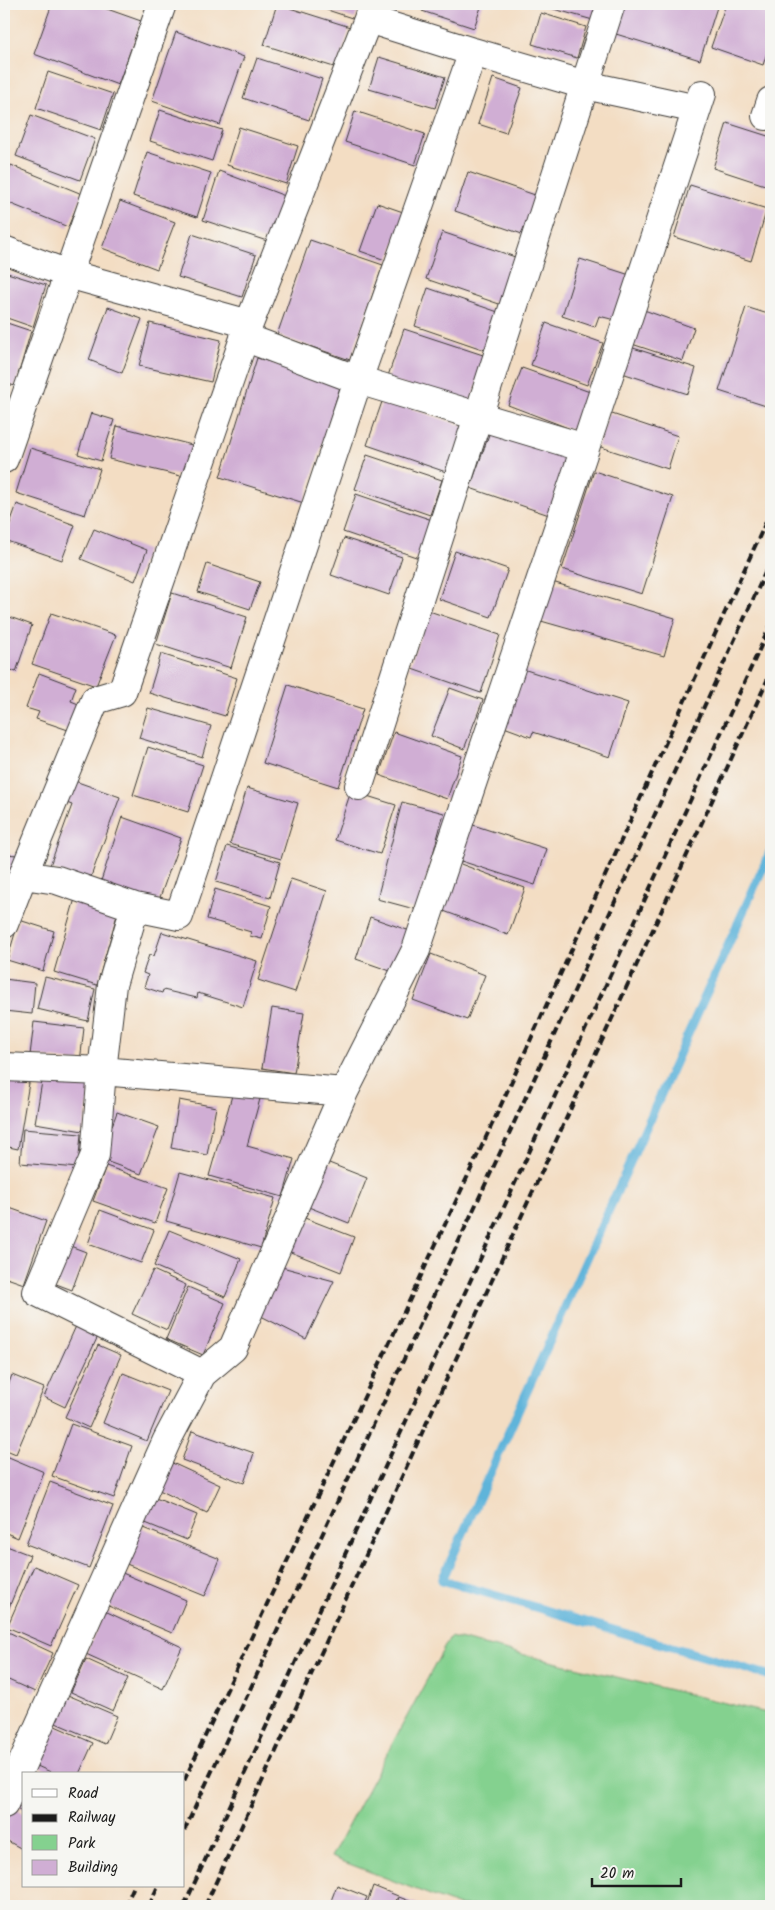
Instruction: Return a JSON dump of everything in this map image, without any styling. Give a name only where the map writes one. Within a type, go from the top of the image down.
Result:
[{"type":"street","points":[[4,459],[162,4]]},
{"type":"street","points":[[359,786],[611,4]]},
{"type":"street","points":[[4,924],[95,700],[122,692],[246,330],[370,11],[473,52],[585,85],[699,101],[585,448],[416,950],[344,1092],[233,1348],[202,1374],[167,1440],[4,1804]]},
{"type":"street","points":[[24,875],[57,880],[135,907],[178,916],[358,380],[473,52]]},
{"type":"street","points":[[4,250],[68,274],[246,330],[358,380],[478,418],[585,448]]},
{"type":"street","points":[[135,907],[112,985],[95,1155],[37,1292],[202,1374]]},
{"type":"street","points":[[4,1067],[102,1071],[344,1092]]},
{"type":"green space","points":[[450,1637],[771,1714],[771,1906],[459,1906],[331,1857]]},
{"type":"building","points":[[52,4],[93,4],[141,21],[118,85],[34,54]]},
{"type":"building","points":[[277,4],[350,27],[337,68],[264,45]]},
{"type":"building","points":[[309,4],[360,4],[355,19]]},
{"type":"building","points":[[424,4],[482,4],[474,28],[422,11]]},
{"type":"building","points":[[536,4],[605,4],[600,22]]},
{"type":"building","points":[[625,4],[718,4],[700,60],[616,34]]},
{"type":"building","points":[[726,4],[771,4],[771,40],[763,65],[711,47]]},
{"type":"building","points":[[541,13],[586,27],[577,58],[532,44]]},
{"type":"building","points":[[176,32],[244,57],[220,125],[152,101]]},
{"type":"building","points":[[379,57],[445,77],[435,108],[369,89]]},
{"type":"building","points":[[257,58],[322,79],[309,120],[243,98]]},
{"type":"building","points":[[48,72],[113,94],[101,130],[36,108]]},
{"type":"building","points":[[493,78],[522,88],[506,133],[478,124]]},
{"type":"building","points":[[160,110],[222,130],[212,161],[150,141]]},
{"type":"building","points":[[355,111],[425,134],[415,165],[345,142]]},
{"type":"building","points":[[31,115],[95,139],[80,180],[16,156]]},
{"type":"building","points":[[727,123],[771,137],[771,187],[713,168]]},
{"type":"building","points":[[239,127],[298,146],[286,184],[227,165]]},
{"type":"building","points":[[147,152],[211,173],[197,217],[133,196]]},
{"type":"building","points":[[11,165],[82,194],[68,227],[4,201],[4,183]]},
{"type":"building","points":[[219,171],[285,196],[267,241],[203,220]]},
{"type":"building","points":[[468,172],[538,196],[525,235],[455,211]]},
{"type":"building","points":[[690,185],[767,209],[751,261],[674,237]]},
{"type":"building","points":[[120,201],[175,222],[157,269],[102,248]]},
{"type":"building","points":[[377,203],[406,213],[388,261],[360,251]]},
{"type":"building","points":[[442,232],[521,259],[505,306],[426,279]]},
{"type":"building","points":[[192,234],[256,255],[242,297],[178,277]]},
{"type":"building","points":[[310,240],[383,265],[350,360],[277,335]]},
{"type":"building","points":[[580,259],[633,276],[619,321],[599,316],[595,327],[562,316]]},
{"type":"building","points":[[4,272],[46,285],[33,327],[4,317]]},
{"type":"building","points":[[428,288],[501,313],[488,351],[415,326]]},
{"type":"building","points":[[108,307],[142,319],[122,373],[89,360]]},
{"type":"building","points":[[746,307],[771,315],[771,389],[766,406],[719,391]]},
{"type":"building","points":[[644,310],[694,328],[683,361],[632,344]]},
{"type":"building","points":[[4,322],[31,331],[15,386],[4,383]]},
{"type":"building","points":[[150,323],[221,340],[211,382],[139,366]]},
{"type":"building","points":[[546,323],[603,343],[587,385],[531,365]]},
{"type":"building","points":[[404,329],[486,356],[469,407],[387,379]]},
{"type":"building","points":[[630,347],[696,368],[688,394],[622,373]]},
{"type":"building","points":[[257,358],[341,384],[304,503],[220,477]]},
{"type":"building","points":[[522,368],[590,392],[576,431],[508,405]]},
{"type":"building","points":[[383,399],[465,427],[449,473],[367,445]]},
{"type":"building","points":[[91,413],[114,420],[101,461],[78,454]]},
{"type":"building","points":[[609,413],[678,436],[668,469],[598,446]]},
{"type":"building","points":[[117,426],[192,445],[185,477],[109,459]]},
{"type":"building","points":[[491,429],[569,455],[549,515],[470,488]]},
{"type":"building","points":[[30,448],[100,469],[85,515],[16,493]]},
{"type":"building","points":[[367,455],[442,480],[430,515],[355,489]]},
{"type":"building","points":[[594,471],[673,497],[642,594],[562,569]]},
{"type":"building","points":[[356,494],[432,520],[419,558],[343,532]]},
{"type":"building","points":[[17,504],[75,525],[62,560],[4,540]]},
{"type":"building","points":[[94,529],[147,550],[135,581],[81,559]]},
{"type":"building","points":[[344,538],[402,557],[389,595],[331,575]]},
{"type":"building","points":[[455,551],[508,569],[491,617],[439,599]]},
{"type":"building","points":[[207,564],[260,582],[250,609],[198,592]]},
{"type":"building","points":[[552,582],[675,618],[664,656],[541,621]]},
{"type":"building","points":[[172,593],[247,617],[231,668],[156,644]]},
{"type":"building","points":[[429,611],[500,635],[481,693],[409,668]]},
{"type":"building","points":[[51,613],[116,635],[96,686],[32,664]]},
{"type":"building","points":[[4,615],[32,625],[16,672],[4,667]]},
{"type":"building","points":[[161,654],[237,678],[225,716],[149,693]]},
{"type":"building","points":[[523,669],[628,703],[610,757],[533,732],[531,737],[504,727]]},
{"type":"building","points":[[39,673],[76,687],[71,701],[81,705],[71,731],[36,719],[39,712],[26,708]]},
{"type":"building","points":[[288,685],[363,709],[338,787],[263,763]]},
{"type":"building","points":[[450,688],[483,700],[464,749],[431,736]]},
{"type":"building","points":[[148,708],[211,726],[202,757],[139,738]]},
{"type":"building","points":[[394,732],[462,756],[447,799],[379,775]]},
{"type":"building","points":[[148,747],[203,765],[188,812],[133,795]]},
{"type":"building","points":[[72,780],[120,797],[89,882],[49,868],[72,805],[64,802]]},
{"type":"building","points":[[247,788],[298,803],[281,859],[230,844]]},
{"type":"building","points":[[351,791],[396,805],[380,854],[335,840]]},
{"type":"building","points":[[402,802],[444,813],[418,910],[377,899]]},
{"type":"building","points":[[122,817],[181,838],[158,903],[99,887]]},
{"type":"building","points":[[470,824],[547,849],[535,885],[458,860]]},
{"type":"building","points":[[227,846],[280,862],[270,898],[216,882]]},
{"type":"building","points":[[4,854],[18,855],[4,896]]},
{"type":"building","points":[[458,863],[525,888],[508,935],[441,910]]},
{"type":"building","points":[[291,879],[327,891],[295,992],[258,980]]},
{"type":"building","points":[[215,889],[271,906],[262,939],[250,936],[251,932],[207,919]]},
{"type":"building","points":[[76,895],[119,908],[97,985],[54,972]]},
{"type":"building","points":[[370,917],[413,932],[399,974],[356,959]]},
{"type":"building","points":[[19,920],[54,931],[43,971],[7,960]]},
{"type":"building","points":[[162,932],[257,961],[243,1007],[198,993],[197,998],[163,990],[162,993],[144,987],[148,975],[143,973],[149,955],[154,956]]},
{"type":"building","points":[[431,954],[485,975],[467,1020],[413,1000]]},
{"type":"building","points":[[45,977],[95,989],[88,1021],[37,1009]]},
{"type":"building","points":[[4,979],[35,983],[32,1014],[4,1011]]},
{"type":"building","points":[[272,1008],[304,1013],[294,1073],[262,1068]]},
{"type":"building","points":[[34,1022],[84,1028],[80,1062],[30,1055]]},
{"type":"building","points":[[44,1070],[92,1079],[83,1131],[35,1123]]},
{"type":"building","points":[[4,1079],[29,1083],[18,1149],[4,1146]]},
{"type":"building","points":[[233,1092],[260,1099],[247,1146],[294,1159],[283,1197],[209,1176]]},
{"type":"building","points":[[179,1100],[216,1107],[207,1155],[171,1148]]},
{"type":"building","points":[[117,1112],[159,1127],[141,1174],[100,1159]]},
{"type":"building","points":[[23,1129],[81,1134],[78,1168],[20,1163]]},
{"type":"building","points":[[324,1161],[367,1178],[349,1223],[306,1206]]},
{"type":"building","points":[[106,1166],[168,1188],[155,1223],[93,1201]]},
{"type":"building","points":[[180,1172],[275,1198],[261,1248],[166,1221]]},
{"type":"building","points":[[4,1206],[46,1221],[24,1284],[4,1277]]},
{"type":"building","points":[[100,1210],[154,1230],[141,1263],[88,1244]]},
{"type":"building","points":[[297,1215],[354,1237],[341,1272],[283,1249]]},
{"type":"building","points":[[169,1230],[241,1259],[225,1297],[154,1266]]},
{"type":"building","points":[[65,1244],[86,1252],[72,1290],[51,1282]]},
{"type":"building","points":[[278,1266],[334,1281],[306,1339],[259,1315]]},
{"type":"building","points":[[153,1270],[186,1285],[167,1330],[132,1314]]},
{"type":"building","points":[[188,1287],[225,1303],[203,1355],[166,1339]]},
{"type":"building","points":[[76,1326],[98,1336],[65,1407],[44,1397]]},
{"type":"building","points":[[98,1345],[121,1355],[89,1428],[65,1417]]},
{"type":"building","points":[[123,1373],[168,1391],[147,1441],[103,1423]]},
{"type":"building","points":[[12,1375],[44,1388],[16,1454],[4,1449],[4,1396]]},
{"type":"building","points":[[71,1424],[132,1446],[114,1498],[52,1476]]},
{"type":"building","points":[[192,1431],[254,1453],[244,1483],[182,1460]]},
{"type":"building","points":[[4,1455],[44,1472],[18,1538],[4,1532]]},
{"type":"building","points":[[168,1461],[220,1485],[207,1513],[155,1488]]},
{"type":"building","points":[[50,1482],[113,1506],[89,1568],[26,1544]]},
{"type":"building","points":[[153,1497],[197,1515],[187,1540],[143,1522]]},
{"type":"building","points":[[138,1526],[220,1559],[205,1596],[124,1563]]},
{"type":"building","points":[[4,1545],[30,1555],[4,1620]]},
{"type":"building","points":[[34,1566],[78,1585],[51,1646],[7,1627]]},
{"type":"building","points":[[120,1572],[186,1600],[172,1633],[106,1605]]},
{"type":"building","points":[[105,1611],[182,1647],[163,1689],[86,1654]]},
{"type":"building","points":[[4,1630],[53,1653],[35,1692],[4,1678]]},
{"type":"building","points":[[86,1659],[128,1678],[113,1711],[71,1692]]},
{"type":"building","points":[[63,1693],[117,1716],[105,1744],[51,1721]]},
{"type":"building","points":[[53,1725],[93,1743],[80,1772],[51,1772],[35,1765]]},
{"type":"building","points":[[22,1791],[22,1808],[15,1804]]},
{"type":"building","points":[[11,1806],[22,1812],[22,1849],[4,1839],[4,1819]]},
{"type":"building","points":[[337,1885],[367,1897],[363,1906],[329,1906]]},
{"type":"building","points":[[373,1886],[398,1896],[394,1906],[366,1906]]},
{"type":"building","points":[[399,1897],[422,1906],[396,1906]]},
{"type":"waterway","points":[[771,850],[442,1580],[771,1676]]},
{"type":"railway","points":[[185,1779],[495,1118],[771,511]]},
{"type":"railway","points":[[185,1829],[513,1125],[771,560]]},
{"type":"railway","points":[[184,1906],[771,624]]},
{"type":"railway","points":[[205,1906],[771,672]]},
{"type":"railway","points":[[125,1906],[133,1888]]},
{"type":"railway","points":[[149,1906],[157,1888]]}]
